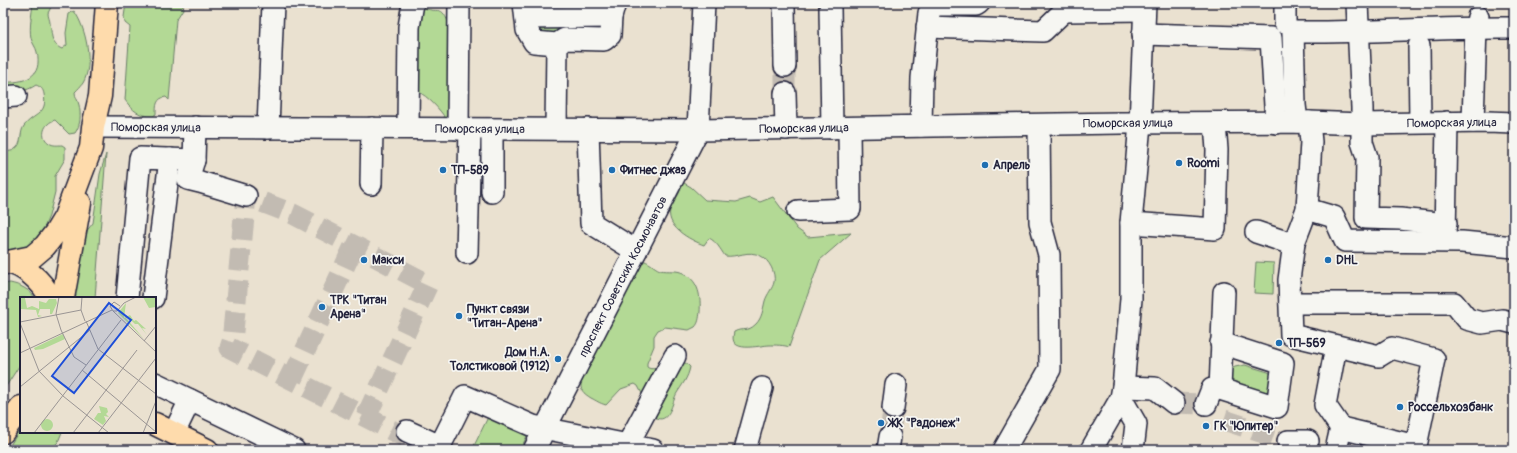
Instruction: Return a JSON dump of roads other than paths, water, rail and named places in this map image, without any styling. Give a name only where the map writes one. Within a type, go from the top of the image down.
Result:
[{"type":"main road","points":[[6,263],[32,257],[45,246],[56,232],[65,217],[88,158],[100,96],[107,3]]},
{"type":"main road","points":[[63,297],[88,158]]},
{"type":"main road","points":[[6,263],[33,276],[42,284],[49,297]]},
{"type":"main road","points":[[3,413],[20,406]]},
{"type":"main road","points":[[3,432],[20,407]]},
{"type":"main road","points":[[164,428],[207,450]]},
{"type":"street","points":[[268,128],[273,3]]},
{"type":"street","points":[[408,128],[409,27],[413,3]]},
{"type":"street","points":[[459,3],[467,253]]},
{"type":"street","name":"проспект Советских Космонавтов","points":[[534,450],[698,130],[699,3]]},
{"type":"street","points":[[921,126],[922,78],[929,13],[933,5],[976,5],[978,3]]},
{"type":"street","points":[[1357,3],[1362,142],[1367,157],[1366,218],[1400,219],[1445,233],[1462,242],[1514,248]]},
{"type":"street","points":[[784,5],[785,66]]},
{"type":"street","points":[[927,28],[1043,31],[1072,7],[1145,6],[1140,124],[1132,223],[1131,299],[1122,393],[1091,450]]},
{"type":"street","points":[[798,211],[850,209],[840,128],[830,8]]},
{"type":"street","points":[[525,10],[613,10],[610,35],[604,40],[565,39],[557,44],[534,42],[527,30],[525,10]]},
{"type":"street","points":[[1474,122],[1477,22]]},
{"type":"street","points":[[1336,346],[1325,405],[1341,428],[1416,446],[1434,359],[1392,348],[1379,356],[1291,335],[1289,280],[1294,243],[1306,209],[1311,142],[1295,105],[1293,32],[1359,32],[1477,22],[1514,28]]},
{"type":"street","points":[[1143,34],[1271,38],[1276,123]]},
{"type":"street","points":[[556,129],[557,44]]},
{"type":"street","points":[[1419,46],[1420,122]]},
{"type":"street","points":[[785,93],[786,129]]},
{"type":"street","name":"Поморская улица","points":[[94,127],[698,130],[1303,122],[1362,124],[1420,122],[1514,123]]},
{"type":"street","points":[[1445,233],[1447,122]]},
{"type":"street","points":[[1132,223],[1215,229],[1215,123]]},
{"type":"street","points":[[1004,450],[1050,369],[1049,255],[1040,222],[1039,125]]},
{"type":"street","points":[[202,127],[197,166],[200,182],[246,196]]},
{"type":"street","points":[[370,184],[372,128]]},
{"type":"street","points":[[492,129],[492,192]]},
{"type":"street","points":[[588,130],[591,223],[636,251]]},
{"type":"street","points":[[127,297],[140,158],[170,159],[197,166]]},
{"type":"street","points":[[153,297],[170,159]]},
{"type":"street","points":[[1306,209],[1334,217],[1345,242],[1445,233]]},
{"type":"street","points":[[1256,232],[1294,243]]},
{"type":"street","points":[[1220,389],[1224,292]]},
{"type":"street","points":[[1290,303],[1454,303],[1467,318],[1482,324],[1502,320],[1514,323]]},
{"type":"street","points":[[1206,404],[1212,389],[1220,389],[1277,407],[1282,363],[1221,343]]},
{"type":"street","points":[[406,434],[438,449],[465,396],[533,426],[643,448],[675,356]]},
{"type":"street","points":[[156,383],[294,450]]},
{"type":"street","points":[[893,408],[896,385]]},
{"type":"street","points":[[745,450],[762,388]]},
{"type":"street","points":[[1122,393],[1155,388],[1174,403]]},
{"type":"street","points":[[1122,393],[1136,424],[1133,450]]},
{"type":"street","points":[[164,428],[190,400]]},
{"type":"street","points":[[1336,450],[1341,428]]},
{"type":"tunnel","points":[[785,66],[785,93]]},
{"type":"tunnel","points":[[366,417],[428,284],[293,214],[246,196],[232,342],[230,348],[405,437]]},
{"type":"tunnel","points":[[292,379],[354,246]]},
{"type":"tunnel","points":[[1174,403],[1206,404]]},
{"type":"tunnel","points":[[890,437],[893,408]]},
{"type":"tunnel","points":[[1224,420],[1288,441]]},
{"type":"place","name":"Roomi","points":[[1179,163]]},
{"type":"place","name":"Апрель","points":[[985,165]]},
{"type":"place","name":"ТП-589","points":[[443,170]]},
{"type":"place","name":"Фитнес джаз","points":[[612,170]]},
{"type":"place","name":"Макси","points":[[364,260]]},
{"type":"place","name":"DHL","points":[[1328,260]]},
{"type":"place","name":"ТРК \"Титан Арена\"","points":[[322,307]]},
{"type":"place","name":"Пункт связи \"Титан-Арена\"","points":[[459,316]]},
{"type":"place","name":"ТП-569","points":[[1279,343]]},
{"type":"place","name":"Дом Н.А. Толстиковой (1912)","points":[[558,359]]},
{"type":"place","name":"Россельхозбанк","points":[[1400,407]]},
{"type":"place","name":"ЖК \"Радонеж\"","points":[[881,423]]},
{"type":"place","name":"ГК \"Юпитер\"","points":[[1206,426]]}]
